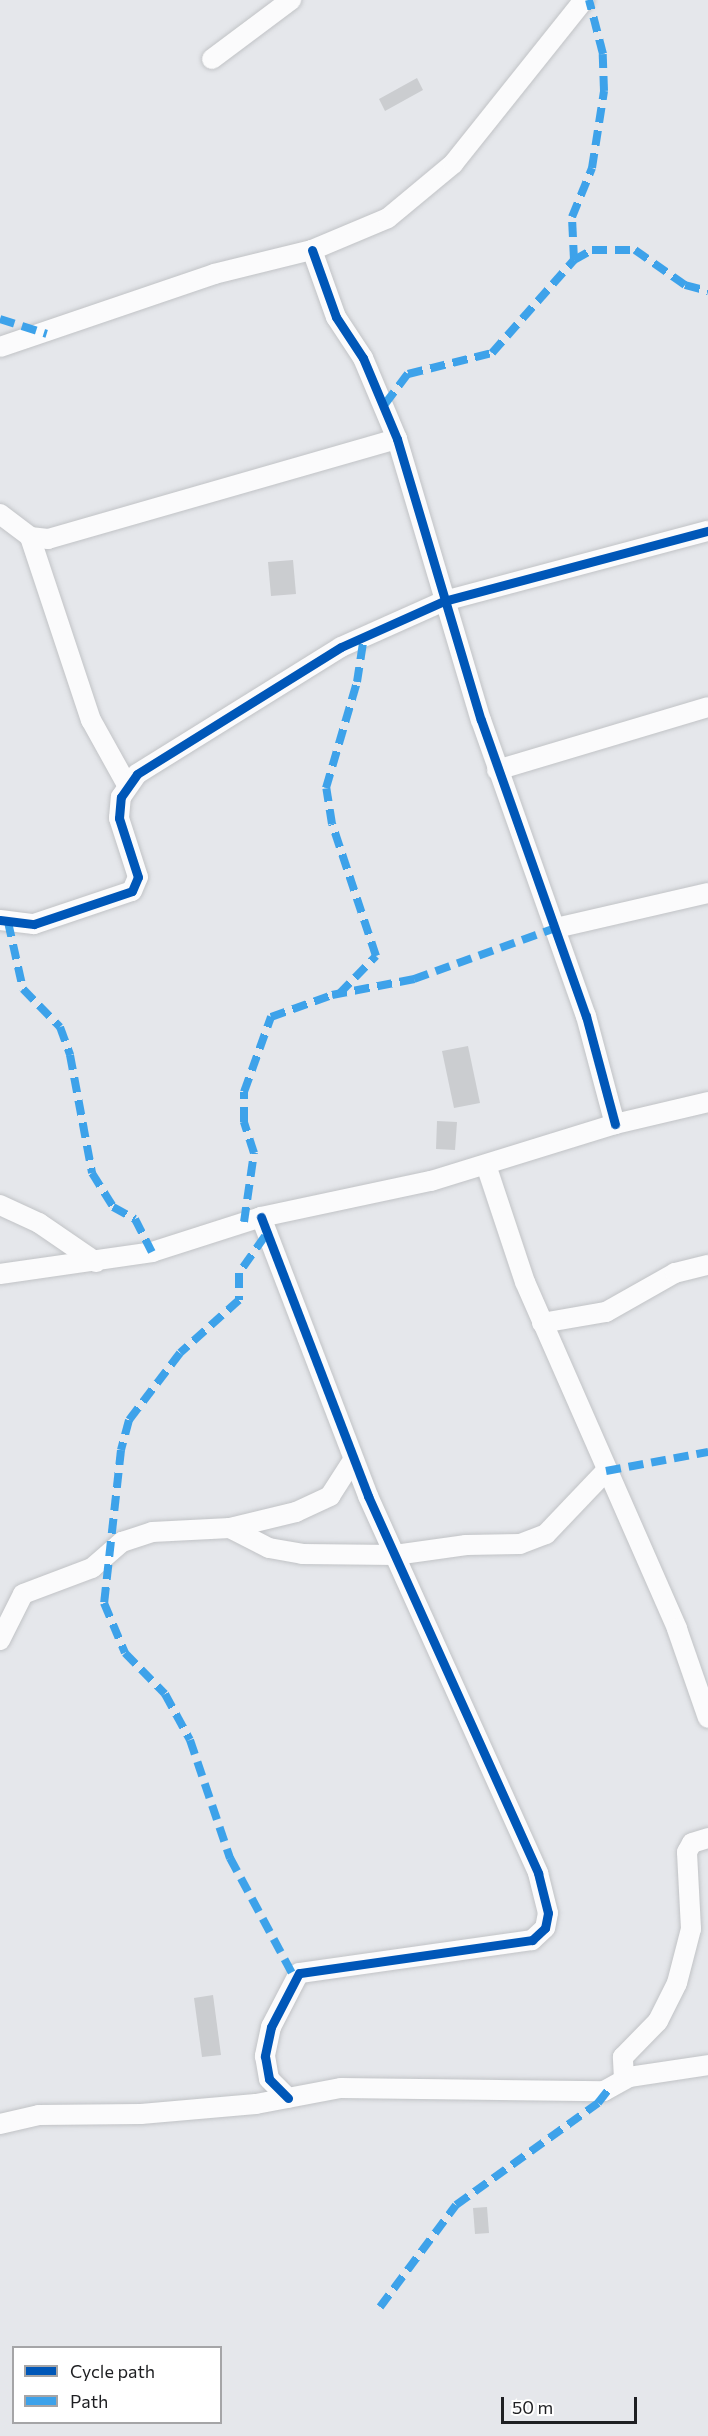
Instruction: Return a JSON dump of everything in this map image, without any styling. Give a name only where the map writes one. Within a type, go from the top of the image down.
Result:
[{"type":"street","points":[[212,59],[291,0]]},
{"type":"street","points":[[0,347],[214,274],[312,250],[388,218],[453,164],[584,0]]},
{"type":"street","points":[[312,250],[336,317],[363,358],[397,439],[444,601],[497,770],[556,928],[615,1124]]},
{"type":"street","points":[[0,513],[30,537],[48,539],[114,524],[397,439]]},
{"type":"street","points":[[0,920],[34,924],[100,905],[137,886],[118,818],[127,785],[148,766],[341,647],[444,601],[708,531]]},
{"type":"street","points":[[30,537],[91,720],[127,785]]},
{"type":"street","points":[[497,770],[708,707]]},
{"type":"street","points":[[556,928],[708,893]]},
{"type":"street","points":[[0,1274],[96,1262],[152,1252],[261,1217],[486,1165],[615,1124],[708,1102]]},
{"type":"street","points":[[486,1165],[504,1227],[542,1323],[677,1629],[708,1718]]},
{"type":"street","points":[[0,1205],[39,1223],[96,1262]]},
{"type":"street","points":[[261,1217],[353,1460],[538,1873],[548,1913],[545,1928],[532,1940],[299,1973],[271,2027],[265,2056],[269,2079],[288,2098]]},
{"type":"street","points":[[542,1323],[606,1312],[675,1273],[708,1265]]},
{"type":"street","points":[[0,1640],[23,1594],[92,1569],[135,1535],[230,1528],[296,1512],[330,1496],[353,1460]]},
{"type":"street","points":[[230,1528],[285,1552],[395,1555],[534,1541],[561,1521],[606,1471]]},
{"type":"street","points":[[624,2079],[623,2057],[658,2021],[673,1994],[691,1929],[687,1852],[692,1843],[708,1838]]},
{"type":"street","points":[[0,2124],[39,2115],[141,2114],[365,2087],[604,2091],[624,2079],[708,2065]]},
{"type":"building","points":[[417,78],[423,90],[385,111],[379,99]]},
{"type":"building","points":[[293,560],[296,594],[271,596],[268,562]]},
{"type":"building","points":[[468,1046],[480,1103],[454,1108],[442,1051]]},
{"type":"building","points":[[437,1121],[457,1122],[455,1150],[436,1149]]},
{"type":"building","points":[[213,1995],[221,2055],[202,2057],[194,1998]]},
{"type":"building","points":[[487,2207],[489,2233],[475,2234],[473,2208]]},
{"type":"marked path","points":[[574,260],[572,217],[592,168],[604,91],[603,54],[589,0]]},
{"type":"marked path","points":[[385,404],[408,374],[492,353],[574,260],[592,250],[635,250],[685,285],[708,291]]},
{"type":"marked path","points":[[0,319],[47,334]]},
{"type":"marked path","points":[[339,994],[376,956],[332,824],[326,788],[357,682],[364,636]]},
{"type":"marked path","points":[[8,922],[23,989],[60,1027],[70,1055],[92,1173],[113,1207],[135,1219],[152,1252]]},
{"type":"marked path","points":[[244,1222],[254,1153],[244,1122],[244,1092],[271,1017],[332,995],[414,979],[556,928]]},
{"type":"marked path","points":[[265,1236],[239,1273],[239,1300],[180,1353],[129,1420],[121,1450],[104,1603],[125,1653],[165,1694],[190,1740],[230,1858],[294,1977]]},
{"type":"marked path","points":[[606,1471],[708,1452]]},
{"type":"marked path","points":[[380,2307],[456,2205],[598,2103],[608,2090]]},
{"type":"cycle path","points":[[312,250],[336,317],[363,358],[397,439],[481,720],[586,1016],[615,1124]]},
{"type":"cycle path","points":[[0,920],[34,924],[132,891],[138,877],[119,818],[121,797],[137,774],[341,647],[444,601],[708,531]]},
{"type":"cycle path","points":[[261,1217],[368,1496],[538,1873],[548,1913],[545,1928],[532,1940],[299,1973],[271,2027],[265,2056],[269,2079],[288,2098]]}]
